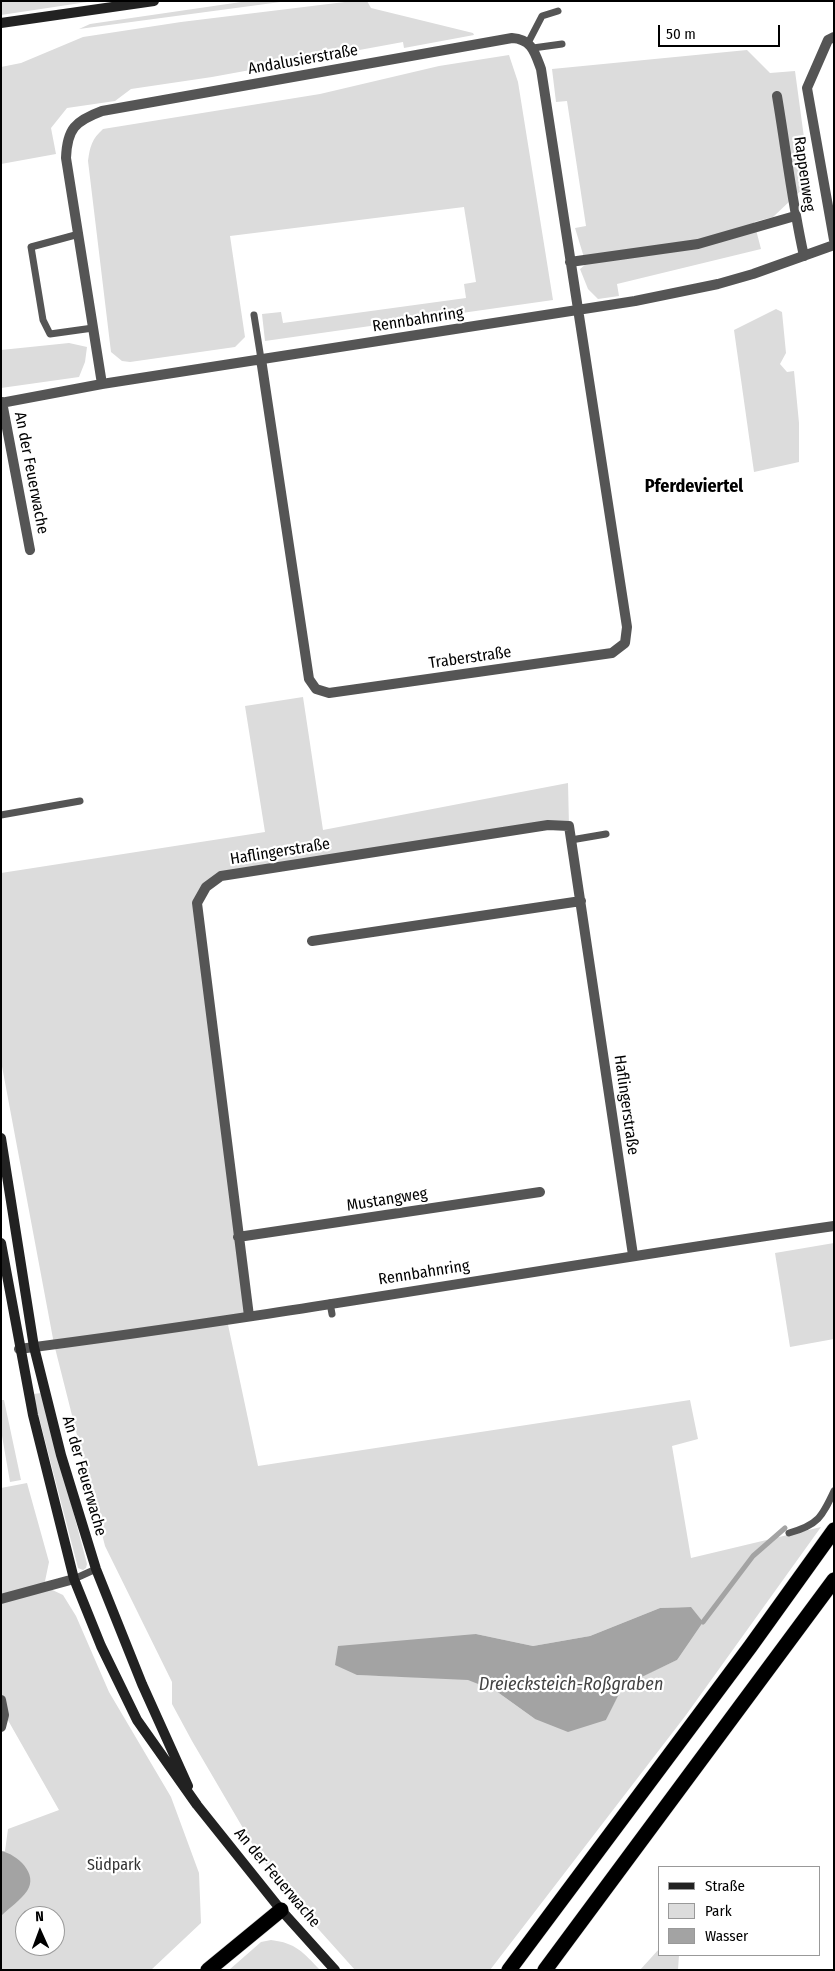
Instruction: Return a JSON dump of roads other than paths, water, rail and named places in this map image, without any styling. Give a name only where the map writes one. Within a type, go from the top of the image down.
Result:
[{"type":"highway","points":[[509,1970],[744,1655],[834,1530]]},
{"type":"highway","points":[[545,1970],[834,1580]]},
{"type":"highway","points":[[208,1970],[281,1910]]},
{"type":"street","points":[[1,23],[154,1]]},
{"type":"street","points":[[834,37],[828,40],[807,88],[834,240]]},
{"type":"street","name":"Andalusierstraße","points":[[102,384],[66,158],[66,142],[71,130],[90,115],[102,111],[512,38],[521,38],[531,45]]},
{"type":"street","points":[[531,45],[541,69],[578,311]]},
{"type":"street","name":"Rappenweg","points":[[777,96],[792,184],[795,216],[804,256]]},
{"type":"street","points":[[570,262],[698,244],[795,216]]},
{"type":"street","name":"Rennbahnring","points":[[1,403],[102,384],[578,311],[718,284],[787,263],[834,244]]},
{"type":"street","name":"Traberstraße","points":[[261,360],[309,679],[316,689],[329,693],[612,653],[625,643],[627,627],[612,516],[578,311]]},
{"type":"street","name":"An der Feuerwache","points":[[1,403],[30,550]]},
{"type":"street","name":"Haflingerstraße","points":[[249,1316],[197,903],[206,887],[221,876],[548,825],[569,826],[633,1255]]},
{"type":"street","points":[[312,941],[581,901]]},
{"type":"street","name":"An der Feuerwache","points":[[1,1138],[34,1347],[60,1455],[96,1569],[142,1684],[197,1805]]},
{"type":"street","name":"Mustangweg","points":[[238,1237],[540,1192]]},
{"type":"street","name":"Rennbahnring","points":[[19,1349],[249,1316],[331,1308],[586,1267],[633,1255],[834,1226]]},
{"type":"street","name":"An der Feuerwache","points":[[1,1242],[19,1349],[33,1415],[74,1579],[101,1646],[137,1720],[197,1805],[281,1910],[335,1970]]},
{"type":"street","points":[[1,1599],[74,1579]]},
{"type":"street","points":[[1,1700],[4,1715],[1,1727]]},
{"type":"lane","points":[[558,11],[542,16],[531,45],[562,44]]},
{"type":"lane","points":[[79,234],[31,247],[43,320],[50,334],[93,328]]},
{"type":"lane","points":[[254,315],[261,360]]},
{"type":"lane","points":[[1,815],[80,801]]},
{"type":"lane","points":[[571,840],[606,834]]},
{"type":"lane","points":[[789,1533],[808,1528],[820,1519],[834,1491]]},
{"type":"lane","points":[[74,1579],[96,1569]]},
{"type":"water","name":"Dreiecksteich-Roßgraben","points":[[691,1607],[703,1622],[677,1660],[623,1686],[606,1720],[568,1732],[535,1719],[496,1691],[468,1680],[357,1675],[335,1665],[338,1646],[476,1634],[533,1646],[590,1636],[660,1608]]},
{"type":"water","points":[[1,1851],[19,1860],[28,1872],[30,1885],[18,1901],[1,1916]]},
{"type":"waterway","points":[[703,1622],[753,1556],[785,1528]]},
{"type":"district","name":"Pferdeviertel","points":[[694,487]]},
{"type":"park label","name":"Südpark","points":[[114,1866]]}]
